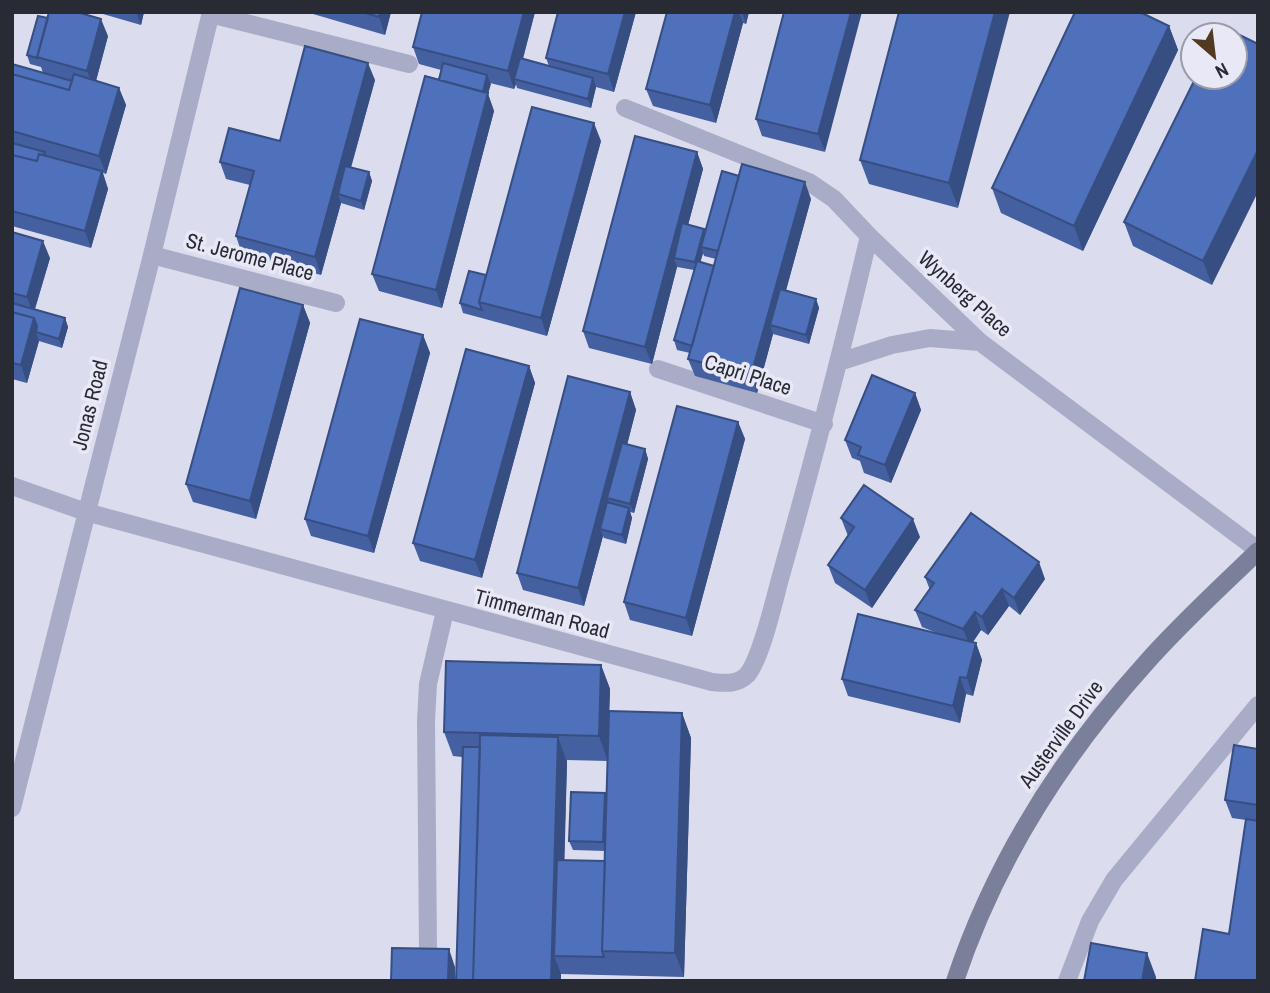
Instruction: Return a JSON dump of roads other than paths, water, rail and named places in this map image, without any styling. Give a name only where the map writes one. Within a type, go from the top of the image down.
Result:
[{"type":"street","points":[[210,13],[409,64]]},
{"type":"street","name":"Jonas Road","points":[[12,808],[152,255],[210,13]]},
{"type":"street","name":"Wynberg Place","points":[[625,108],[809,182],[834,199],[869,236],[981,342],[1258,550]]},
{"type":"street","name":"Timmerman Road","points":[[12,486],[86,512],[445,611],[712,682],[732,684],[747,675],[758,653],[824,424],[869,236]]},
{"type":"street","name":"St. Jerome Place","points":[[152,255],[336,303]]},
{"type":"street","points":[[839,362],[892,345],[930,338],[981,342]]},
{"type":"street","name":"Capri Place","points":[[658,369],[824,424]]},
{"type":"street","name":"Austerville Drive","points":[[955,981],[1001,870],[1050,784],[1092,726],[1146,662],[1258,550]]},
{"type":"street","points":[[428,951],[426,721],[429,684],[445,611]]},
{"type":"street","points":[[1068,981],[1090,921],[1114,880],[1258,705]]}]
